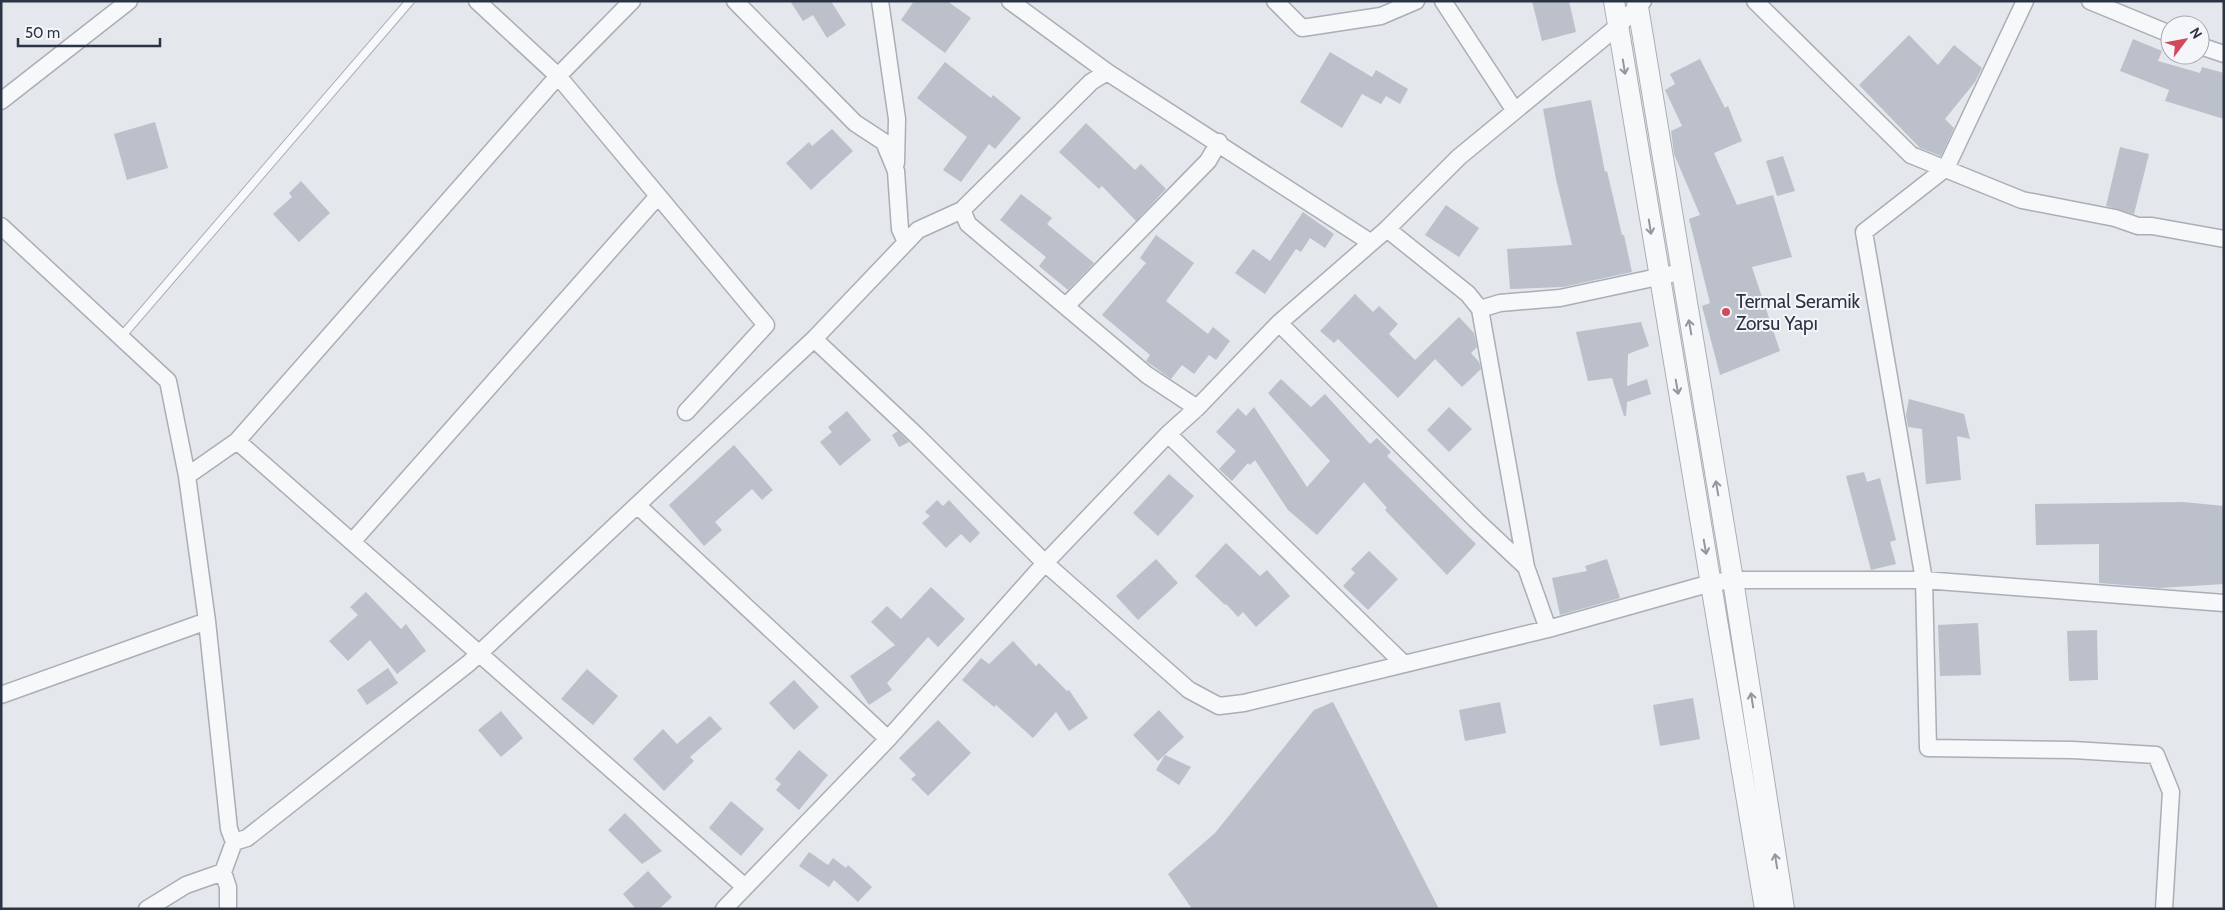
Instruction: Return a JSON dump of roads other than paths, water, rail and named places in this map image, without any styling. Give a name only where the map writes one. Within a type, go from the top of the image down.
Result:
[{"type":"street","points":[[1,101],[129,1]]},
{"type":"street","points":[[478,1],[558,76],[766,326],[686,412]]},
{"type":"street","points":[[187,476],[237,441],[558,76],[632,1]]},
{"type":"street","points":[[735,1],[855,123],[884,142],[896,171]]},
{"type":"street","points":[[880,1],[897,119],[896,171],[900,229],[906,242]]},
{"type":"street","points":[[1010,1],[1108,72],[1219,142],[1370,242]]},
{"type":"street","points":[[1275,1],[1302,28],[1381,16],[1416,1]]},
{"type":"street","points":[[1443,1],[1515,111]]},
{"type":"street","points":[[1614,1],[1765,909]]},
{"type":"street","points":[[1755,1],[1911,155],[2022,200],[2115,218],[2138,226],[2152,226],[2224,239]]},
{"type":"street","points":[[2025,1],[1946,168],[1864,232],[1924,580],[1928,748],[2073,750],[2156,755],[2171,792],[2164,909]]},
{"type":"street","points":[[2090,1],[2160,30]]},
{"type":"street","points":[[724,909],[888,739],[1045,563],[1168,434],[1197,408],[1278,323],[1386,229],[1459,157],[1618,26],[1639,2]]},
{"type":"street","points":[[1639,2],[1681,272],[1733,580],[1784,909]]},
{"type":"street","points":[[2210,49],[2224,54]]},
{"type":"street","points":[[234,842],[247,838],[480,652],[814,339],[918,230],[962,210],[1091,82],[1108,72]]},
{"type":"street","points":[[1066,306],[1208,161],[1219,142]]},
{"type":"street","points":[[352,542],[658,196]]},
{"type":"street","points":[[962,210],[968,224],[1147,375],[1197,408]]},
{"type":"street","points":[[1,226],[168,381],[187,476],[207,621],[229,829],[234,842],[223,872],[228,887],[228,909]]},
{"type":"street","points":[[1386,229],[1468,294],[1480,309],[1526,567],[1548,628]]},
{"type":"street","points":[[1480,309],[1500,303],[1560,298],[1681,272]]},
{"type":"street","points":[[1278,323],[1526,567]]},
{"type":"street","points":[[814,339],[1045,563],[1190,690],[1219,706],[1244,703],[1404,664],[1548,628],[1711,583],[1733,580],[1924,580],[2224,603]]},
{"type":"street","points":[[1168,434],[1404,664]]},
{"type":"street","points":[[237,441],[480,652],[745,887]]},
{"type":"street","points":[[637,505],[888,739]]},
{"type":"street","points":[[1,695],[207,621]]},
{"type":"street","points":[[147,909],[186,885],[223,872]]},
{"type":"lane","points":[[121,337],[410,1]]},
{"type":"place","name":"Termal Seramik Zorsu Yapı","points":[[1726,312]]}]
